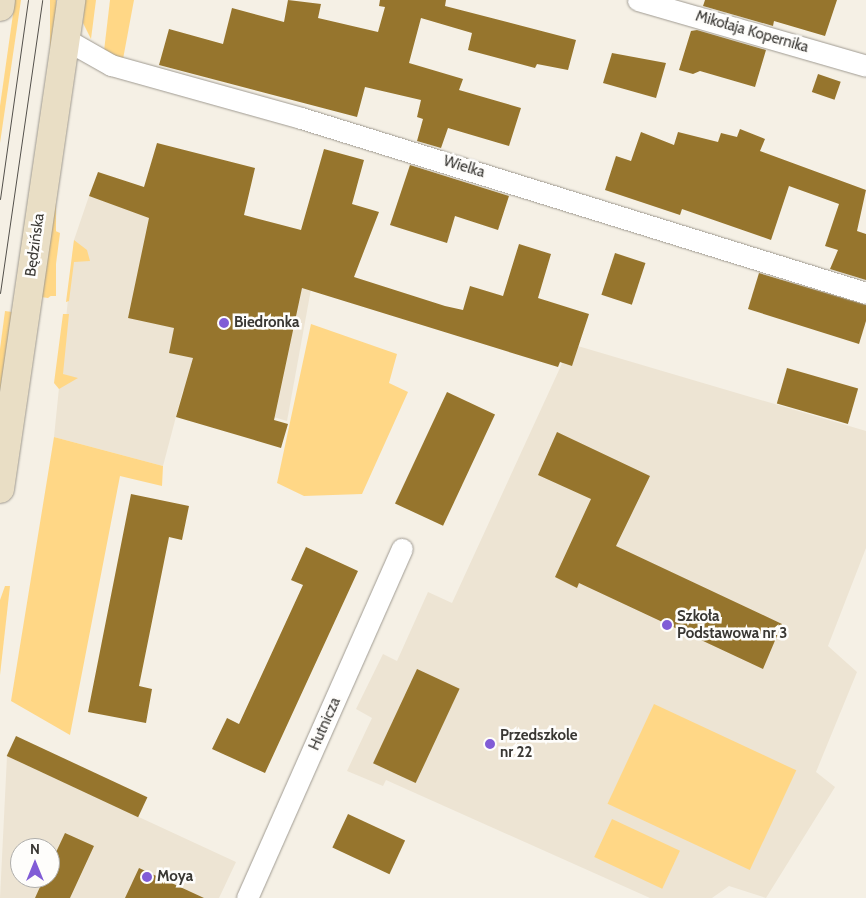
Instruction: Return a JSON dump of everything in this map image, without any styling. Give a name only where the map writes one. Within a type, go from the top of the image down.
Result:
[{"type":"street","points":[[0,7],[1,0]]},
{"type":"street","name":"Będzińska","points":[[0,490],[70,0]]},
{"type":"street","name":"Mikołaja Kopernika","points":[[638,0],[866,66]]},
{"type":"street","name":"Wielka","points":[[65,39],[111,65],[301,118],[866,293]]},
{"type":"street","name":"Hutnicza","points":[[247,898],[402,549]]},
{"type":"shaded area","points":[[15,0],[21,0],[0,143],[0,106]]},
{"type":"shaded area","points":[[50,0],[56,0],[56,296],[50,296]]},
{"type":"shaded area","points":[[85,0],[96,0],[91,39],[83,23]]},
{"type":"shaded area","points":[[110,0],[134,0],[123,59],[104,51]]},
{"type":"shaded area","points":[[89,196],[222,241],[315,267],[287,421],[183,390],[163,466],[54,437],[74,240]]},
{"type":"shaded area","points":[[51,229],[60,233],[52,295],[48,298],[41,297]]},
{"type":"shaded area","points":[[74,240],[87,250],[90,261],[74,262],[69,301],[66,302]]},
{"type":"shaded area","points":[[5,311],[12,312],[0,393],[0,349]]},
{"type":"shaded area","points":[[63,314],[69,314],[63,374],[78,378],[59,389],[54,383]]},
{"type":"shaded area","points":[[311,324],[397,354],[389,383],[408,392],[362,494],[304,496],[277,483]]},
{"type":"shaded area","name":"Szkoła Podstawowa nr 3","points":[[571,344],[866,431],[866,548],[828,646],[857,672],[816,772],[835,787],[766,898],[729,886],[712,898],[650,898],[386,780],[383,786],[347,771],[372,718],[356,709],[383,654],[397,661],[428,592],[452,603]]},
{"type":"shaded area","points":[[54,437],[163,466],[162,486],[120,476],[70,735],[11,701]]},
{"type":"shaded area","points":[[5,586],[10,586],[0,675],[0,600]]},
{"type":"shaded area","points":[[654,704],[796,770],[750,870],[608,804]]},
{"type":"shaded area","points":[[7,756],[236,862],[219,898],[0,898]]},
{"type":"shaded area","points":[[612,819],[680,851],[662,889],[594,857]]},
{"type":"building","points":[[288,0],[321,4],[318,18],[378,32],[385,7],[379,6],[380,0],[446,0],[445,6],[576,40],[568,70],[537,64],[535,68],[468,50],[472,33],[421,18],[409,63],[463,79],[459,90],[521,108],[509,146],[448,128],[441,148],[417,141],[423,119],[417,117],[421,100],[365,87],[357,117],[159,65],[169,29],[223,44],[232,8],[284,22]]},
{"type":"building","points":[[705,0],[837,0],[825,36],[774,21],[773,26],[703,6]]},
{"type":"building","points":[[697,30],[766,50],[755,87],[700,71],[693,74],[679,70],[691,31]]},
{"type":"building","points":[[612,53],[666,63],[656,98],[603,83]]},
{"type":"building","points":[[818,74],[841,82],[835,100],[812,92]]},
{"type":"building","points":[[740,129],[765,139],[760,151],[866,190],[857,231],[866,234],[866,280],[830,269],[838,250],[825,246],[839,204],[789,186],[771,240],[682,209],[680,215],[605,190],[616,156],[631,161],[641,132],[674,145],[678,132],[718,142],[721,133],[737,137]]},
{"type":"building","points":[[157,143],[255,168],[244,215],[301,230],[324,149],[364,160],[352,204],[379,212],[354,277],[445,306],[463,310],[470,286],[503,296],[519,244],[551,254],[538,298],[589,314],[572,366],[560,362],[558,367],[302,288],[274,420],[288,424],[281,448],[176,417],[193,358],[169,353],[174,328],[128,318],[149,218],[89,196],[98,172],[144,187]]},
{"type":"building","points":[[410,165],[509,196],[498,230],[455,216],[447,243],[390,225]]},
{"type":"building","points":[[615,253],[645,263],[632,305],[601,295]]},
{"type":"building","points":[[759,273],[866,305],[866,321],[859,344],[748,309]]},
{"type":"building","points":[[787,368],[858,388],[848,424],[777,404]]},
{"type":"building","points":[[447,392],[495,414],[443,526],[395,503]]},
{"type":"building","points":[[557,432],[650,476],[616,546],[782,624],[763,669],[579,583],[577,588],[555,577],[591,499],[538,475]]},
{"type":"building","points":[[131,494],[189,506],[182,540],[169,537],[139,686],[152,689],[146,723],[88,712]]},
{"type":"building","points":[[306,547],[358,571],[265,773],[212,749],[227,718],[239,724],[303,585],[291,580]]},
{"type":"building","points":[[417,669],[460,689],[416,783],[373,763]]},
{"type":"building","points":[[16,736],[147,797],[138,817],[7,756]]},
{"type":"building","points":[[348,814],[405,841],[389,874],[332,848]]},
{"type":"building","points":[[65,833],[94,846],[70,898],[35,898],[40,888],[60,888],[60,844]]},
{"type":"building","name":"Moya","points":[[139,868],[204,898],[125,898]]},
{"type":"tram line","points":[[0,199],[28,0]]},
{"type":"tram line","points":[[0,293],[42,0]]},
{"type":"place","name":"Biedronka","points":[[224,323]]},
{"type":"place","name":"Szkoła Podstawowa nr 3","points":[[667,625]]},
{"type":"place","name":"Przedszkole nr 22","points":[[490,744]]},
{"type":"place","name":"Moya","points":[[147,877]]}]
